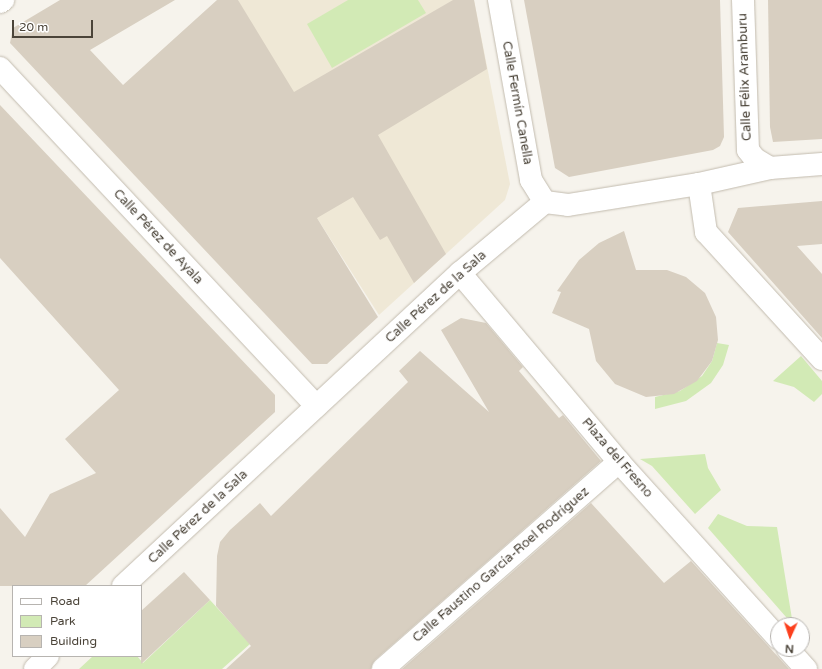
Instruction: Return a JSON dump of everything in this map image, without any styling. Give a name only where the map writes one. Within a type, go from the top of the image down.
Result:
[{"type":"street","name":"Calle Fermín Canella","points":[[499,0],[531,180],[545,202]]},
{"type":"street","name":"Calle Félix Aramburu","points":[[743,0],[748,150],[755,159],[770,168]]},
{"type":"street","name":"Calle Pérez de Ayala","points":[[0,68],[316,406]]},
{"type":"street","points":[[545,202],[568,205],[699,184],[770,168],[822,164]]},
{"type":"street","points":[[699,184],[706,232],[822,359]]},
{"type":"street","name":"Calle Pérez de la Sala","points":[[124,585],[460,273],[545,202]]},
{"type":"street","name":"Plaza del Fresno","points":[[460,273],[619,462],[770,629]]},
{"type":"street","name":"Calle Faustino García-Roel Rodríguez","points":[[383,669],[619,462]]},
{"type":"street","points":[[35,669],[47,657]]},
{"type":"street","points":[[795,657],[806,669]]},
{"type":"shaded area","points":[[238,0],[474,0],[510,184],[505,200],[379,315],[317,218]]},
{"type":"green space","points":[[348,0],[418,0],[426,13],[332,68],[307,24]]},
{"type":"green space","points":[[717,343],[729,345],[723,365],[711,383],[686,401],[655,409],[655,397],[680,391],[702,376],[712,361]]},
{"type":"green space","points":[[801,356],[822,381],[822,394],[814,402],[794,387],[773,381]]},
{"type":"green space","points":[[705,454],[708,468],[721,490],[695,514],[652,466],[640,459]]},
{"type":"green space","points":[[718,514],[747,526],[777,527],[792,617],[786,617],[708,528]]},
{"type":"green space","points":[[210,600],[250,644],[222,669],[79,669],[92,657],[138,657],[143,663]]},
{"type":"building","points":[[60,0],[175,0],[90,50],[123,85],[217,0],[238,0],[294,92],[453,0],[474,0],[487,69],[378,135],[446,254],[414,283],[387,236],[380,240],[353,197],[317,218],[378,317],[327,364],[312,364],[10,43],[13,28]]},
{"type":"building","points":[[524,0],[720,0],[724,137],[720,146],[713,150],[569,177],[555,168]]},
{"type":"building","points":[[768,0],[822,0],[822,139],[773,142],[770,127]]},
{"type":"building","points":[[0,105],[275,395],[275,412],[86,585],[0,586],[0,508],[25,537],[50,494],[96,473],[65,439],[119,390],[0,258]]},
{"type":"building","points":[[822,201],[822,244],[797,246],[822,274],[822,338],[728,232],[738,208]]},
{"type":"building","points":[[624,231],[636,270],[667,270],[686,277],[705,293],[716,317],[718,340],[712,361],[697,381],[674,394],[646,397],[615,384],[596,361],[589,329],[552,313],[561,292],[557,291],[579,260],[599,243]]},
{"type":"building","points":[[461,318],[486,323],[523,367],[519,371],[559,418],[563,415],[601,461],[375,660],[371,669],[226,669],[251,646],[216,606],[217,556],[220,542],[230,530],[260,503],[271,516],[408,382],[399,371],[420,351],[489,412],[441,330]]},
{"type":"building","points":[[591,503],[664,583],[691,561],[770,648],[770,657],[778,657],[789,669],[402,669]]},
{"type":"building","points":[[184,572],[210,600],[141,664],[142,610]]}]
